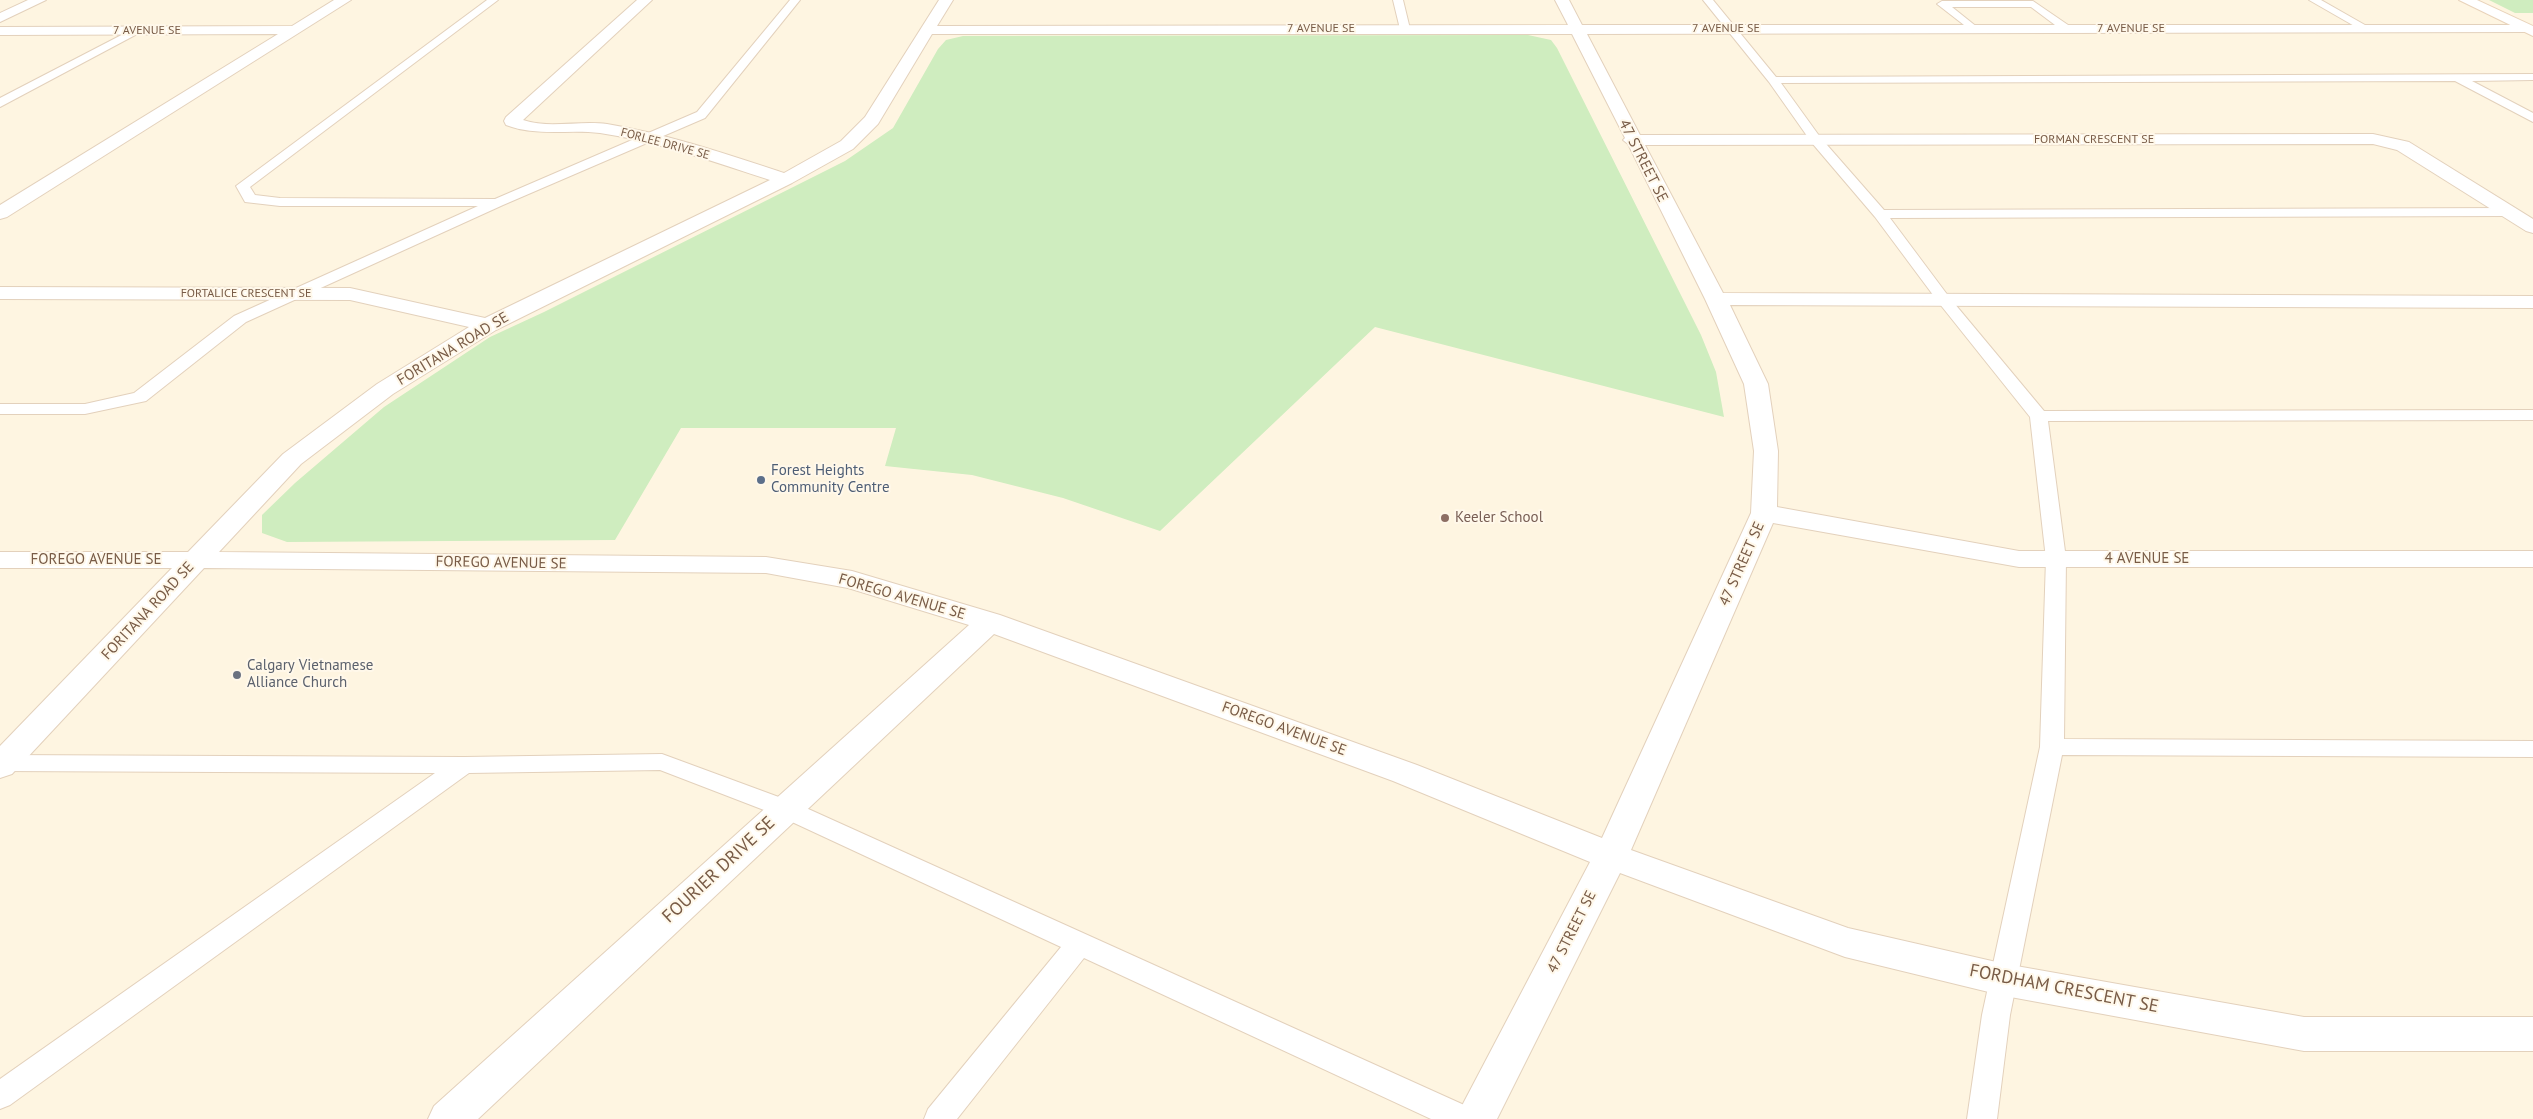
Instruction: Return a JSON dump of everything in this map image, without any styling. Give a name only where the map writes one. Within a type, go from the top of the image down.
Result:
[{"type":"street","points":[[0,18],[39,0]]},
{"type":"street","points":[[0,213],[344,0]]},
{"type":"street","name":"FORLEE DRIVE SE","points":[[645,0],[512,121],[523,127],[597,128],[651,138],[786,179]]},
{"type":"street","name":"FORITANA ROAD SE","points":[[1,764],[292,459],[385,389],[488,325],[786,179],[847,145],[872,120],[946,0]]},
{"type":"street","name":"47 STREET SE","points":[[1476,1119],[1611,856],[1764,513],[1766,451],[1756,384],[1716,299],[1632,140],[1562,0]]},
{"type":"street","points":[[2466,0],[2529,30]]},
{"type":"street","name":"7 AVENUE SE","points":[[0,31],[295,30]]},
{"type":"street","name":"7 AVENUE SE","points":[[928,30],[2529,30]]},
{"type":"street","name":"FORMAN CRESCENT SE","points":[[1632,140],[2373,139],[2403,146],[2533,227]]},
{"type":"street","name":"FORTALICE CRESCENT SE","points":[[0,294],[350,294],[488,325]]},
{"type":"street","points":[[1716,299],[2533,302]]},
{"type":"street","name":"4 AVENUE SE","points":[[1764,513],[2019,559],[2533,559]]},
{"type":"street","name":"FOREGO AVENUE SE","points":[[0,560],[766,565],[852,580],[990,622],[1405,773],[1611,856]]},
{"type":"street","name":"FOURIER DRIVE SE","points":[[449,1119],[990,622]]},
{"type":"street","name":"FORDHAM CRESCENT SE","points":[[1611,856],[1845,942],[2005,980],[2304,1034],[2533,1034]]},
{"type":"lane","points":[[493,0],[243,186],[250,199],[280,202],[498,202]]},
{"type":"lane","points":[[0,409],[85,409],[140,396],[240,319],[498,202],[701,115],[795,0]]},
{"type":"lane","points":[[1398,0],[1405,29]]},
{"type":"lane","points":[[1708,0],[1773,80],[1816,140],[1880,214],[1944,300],[2039,416],[2056,559],[2052,747],[2005,980],[1996,1015],[1982,1119]]},
{"type":"lane","points":[[2314,0],[2367,29]]},
{"type":"lane","points":[[1973,29],[1942,4],[2033,4],[2067,29]]},
{"type":"lane","points":[[0,103],[135,31]]},
{"type":"lane","points":[[1773,80],[2533,76]]},
{"type":"lane","points":[[2455,77],[2533,118]]},
{"type":"lane","points":[[1880,214],[2509,212]]},
{"type":"lane","points":[[2039,416],[2533,415]]},
{"type":"lane","points":[[2052,747],[2533,749]]},
{"type":"lane","points":[[1,764],[464,765],[662,762],[786,809],[1462,1119]]},
{"type":"lane","points":[[0,1096],[464,765]]},
{"type":"lane","points":[[939,1119],[1080,943]]},
{"type":"green space","points":[[2489,0],[2533,0],[2533,13],[2515,13]]},
{"type":"green space","points":[[1528,35],[1551,40],[1557,48],[1701,335],[1716,372],[1724,417],[1375,327],[1160,531],[1063,498],[972,475],[885,466],[896,428],[681,428],[615,540],[287,542],[262,533],[262,515],[295,483],[384,407],[490,337],[544,312],[845,161],[893,128],[938,49],[946,40],[963,36]]},
{"type":"place","name":"Forest Heights Community Centre","points":[[761,480]]},
{"type":"place","name":"Keeler School","points":[[1445,518]]},
{"type":"place","name":"Calgary Vietnamese Alliance Church","points":[[237,675]]}]
